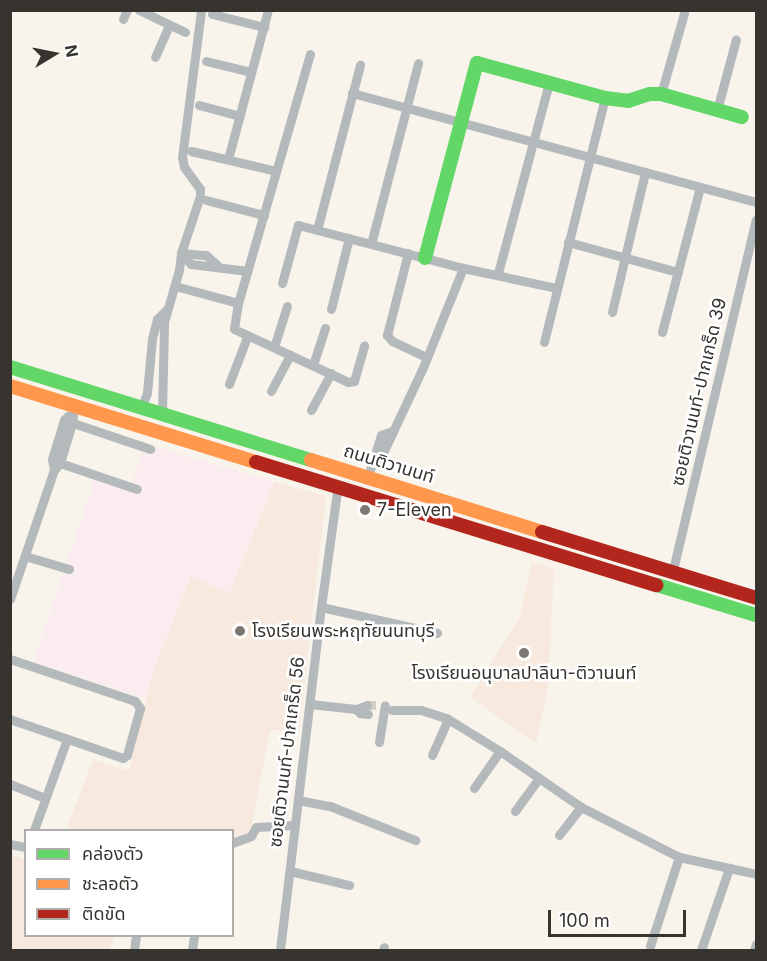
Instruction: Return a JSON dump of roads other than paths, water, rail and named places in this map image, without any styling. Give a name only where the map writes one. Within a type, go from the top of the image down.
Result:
[{"type":"main road","points":[[425,258],[477,63],[605,98],[628,101],[650,94],[661,94],[742,117]]},
{"type":"main road","name":"ถนนติวานนท์","points":[[10,367],[756,598]]},
{"type":"main road","name":"ถนนติวานนท์","points":[[10,386],[70,415],[338,485],[756,615]]},
{"type":"street","points":[[139,10],[185,32]]},
{"type":"street","points":[[162,413],[162,341],[181,253],[200,196],[200,189],[184,167],[182,157],[201,10]]},
{"type":"street","points":[[228,159],[268,10]]},
{"type":"street","points":[[661,94],[684,13]]},
{"type":"street","points":[[212,14],[264,27]]},
{"type":"street","points":[[155,57],[169,25]]},
{"type":"street","points":[[717,110],[736,39]]},
{"type":"street","points":[[310,54],[238,303],[234,329],[348,382],[354,381],[364,345]]},
{"type":"street","points":[[206,61],[251,72]]},
{"type":"street","points":[[371,244],[418,63]]},
{"type":"street","points":[[317,230],[360,65]]},
{"type":"street","points":[[498,273],[549,83]]},
{"type":"street","points":[[352,93],[461,120],[590,158],[756,202]]},
{"type":"street","points":[[544,342],[605,98]]},
{"type":"street","points":[[200,105],[240,116]]},
{"type":"street","points":[[191,151],[276,171]]},
{"type":"street","points":[[612,312],[645,172]]},
{"type":"street","points":[[662,332],[700,187]]},
{"type":"street","points":[[206,200],[264,215]]},
{"type":"street","name":"ซอยติวานนท์-ปากเกร็ด 39","points":[[668,588],[756,219]]},
{"type":"street","points":[[282,283],[296,227],[317,230],[463,268],[498,273],[556,288]]},
{"type":"street","points":[[331,309],[349,238]]},
{"type":"street","points":[[568,242],[678,272]]},
{"type":"street","points":[[181,253],[191,264],[203,267],[217,265],[248,271]]},
{"type":"street","points":[[408,253],[387,335],[392,341],[428,357]]},
{"type":"street","points":[[368,476],[375,461],[381,456],[428,357],[463,268]]},
{"type":"street","points":[[175,286],[238,303]]},
{"type":"street","points":[[274,347],[287,306]]},
{"type":"street","points":[[142,406],[147,393],[152,339],[157,319],[168,308]]},
{"type":"street","points":[[313,365],[325,328]]},
{"type":"street","points":[[229,384],[248,337]]},
{"type":"street","points":[[271,391],[290,355]]},
{"type":"street","points":[[311,410],[331,373]]},
{"type":"street","points":[[10,599],[57,466],[70,415],[150,449]]},
{"type":"street","points":[[57,466],[137,489]]},
{"type":"street","name":"ซอยติวานนท์-ปากเกร็ด 56","points":[[280,951],[321,607],[338,485]]},
{"type":"street","points":[[25,556],[69,569]]},
{"type":"street","points":[[321,607],[437,633]]},
{"type":"street","points":[[10,659],[135,701],[139,705],[125,758],[10,719]]},
{"type":"street","points":[[310,704],[356,709],[360,713],[379,709],[422,710],[448,719],[500,751],[581,807],[679,857],[756,874]]},
{"type":"street","points":[[379,709],[379,742]]},
{"type":"street","points":[[432,755],[448,719]]},
{"type":"street","points":[[35,829],[67,739]]},
{"type":"street","points":[[474,788],[500,751]]},
{"type":"street","points":[[514,811],[539,778]]},
{"type":"street","points":[[10,784],[45,798]]},
{"type":"street","points":[[298,800],[330,806],[415,840]]},
{"type":"street","points":[[559,836],[581,807]]},
{"type":"street","points":[[234,842],[251,836],[256,827],[295,825]]},
{"type":"street","points":[[650,946],[679,857]]},
{"type":"street","points":[[701,951],[729,868]]},
{"type":"street","points":[[290,872],[349,885]]},
{"type":"street","points":[[754,951],[756,944]]},
{"type":"tunnel","points":[[367,705],[377,705]]},
{"type":"place","name":"7-Eleven","points":[[365,510]]},
{"type":"place","name":"โรงเรียนพระหฤทัยนนทบุรี","points":[[240,631]]},
{"type":"place","name":"โรงเรียนอนุบาลปาลินา-ติวานนท์","points":[[524,653]]}]
